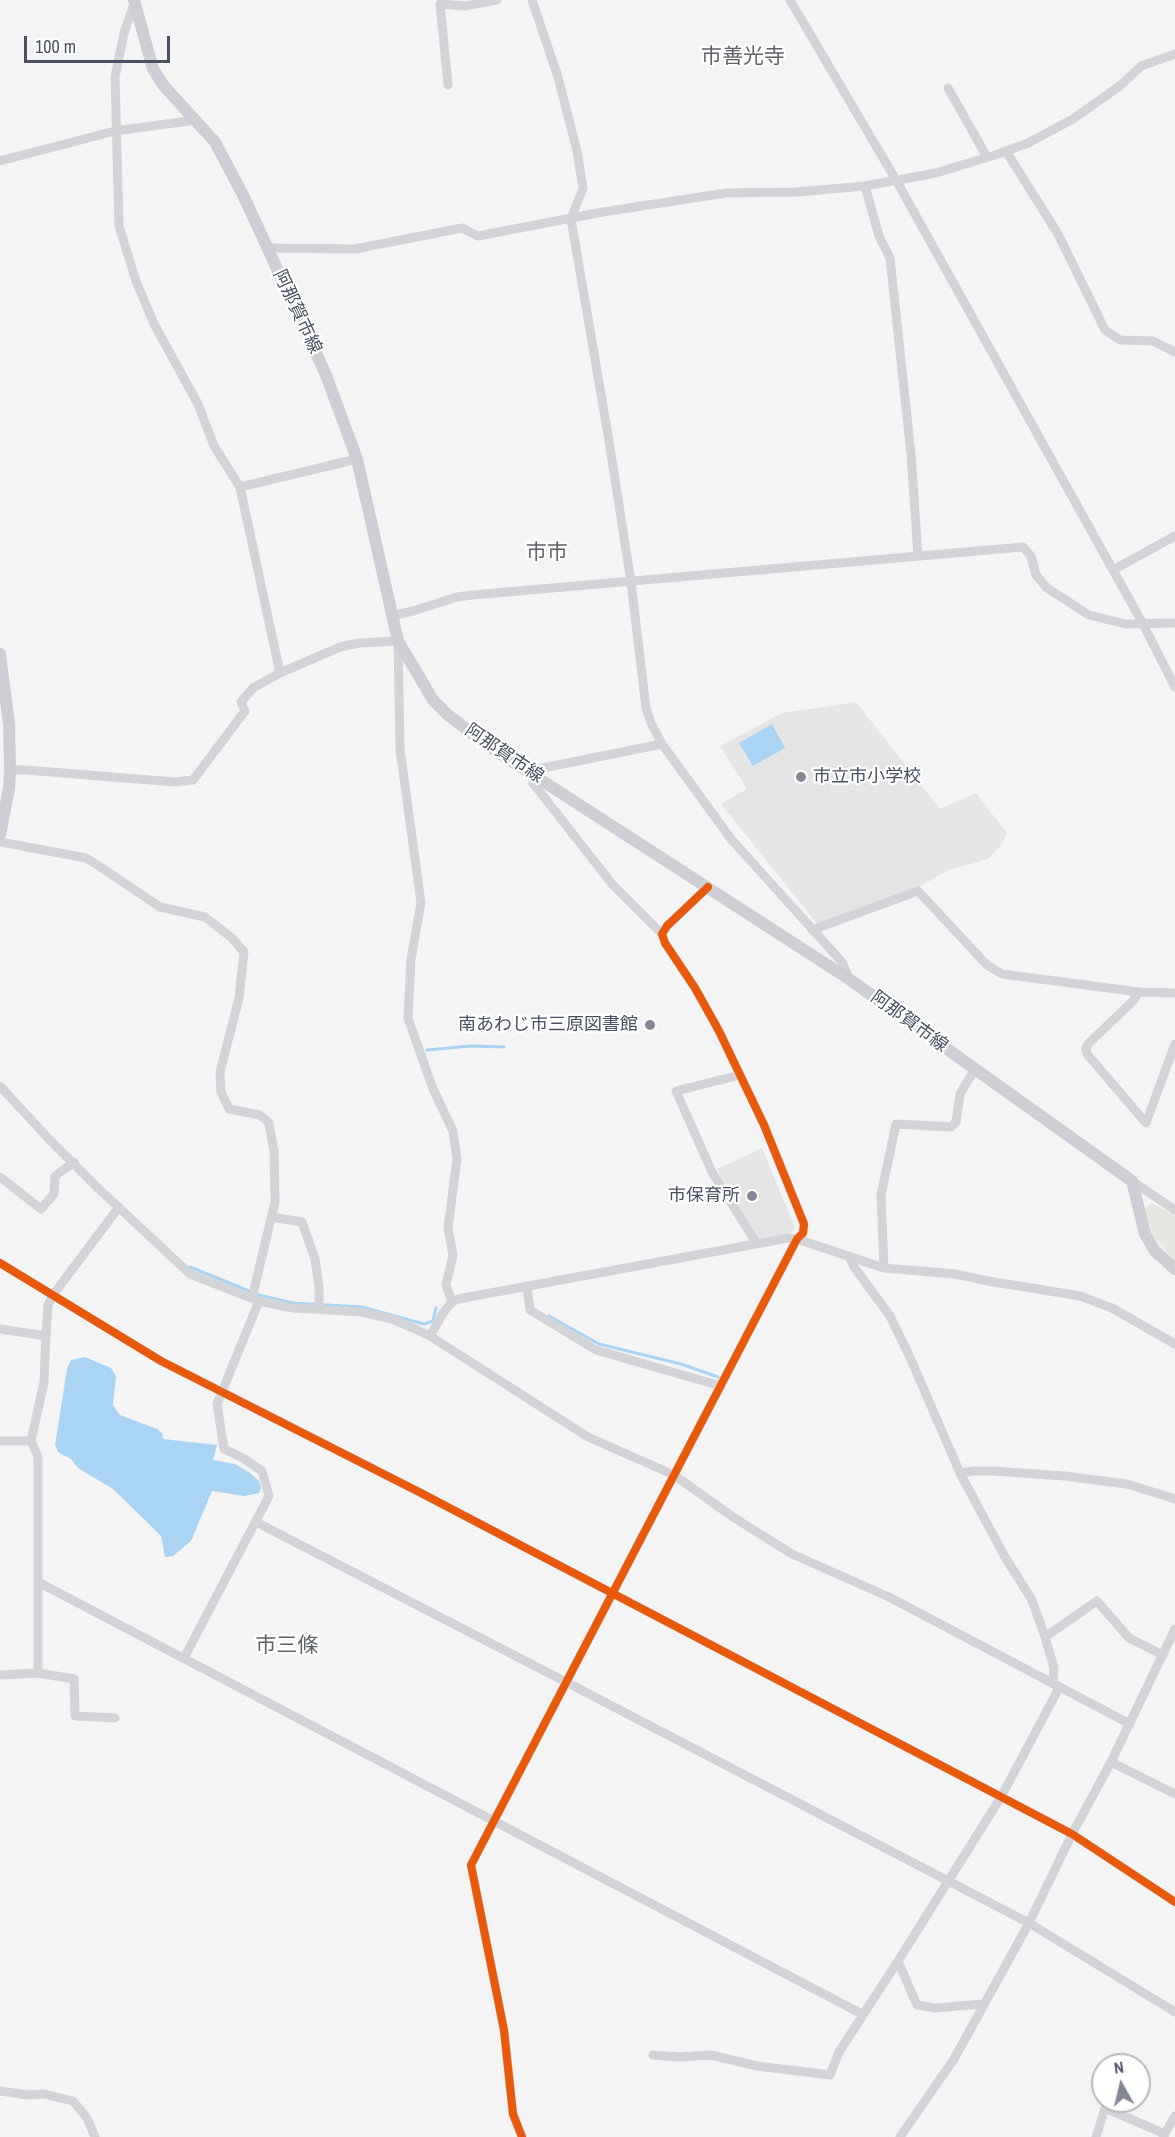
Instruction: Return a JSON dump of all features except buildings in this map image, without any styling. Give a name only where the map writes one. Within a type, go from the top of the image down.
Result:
[{"type":"main road","name":"阿那賀市線","points":[[134,2],[153,69],[165,86],[215,142],[326,375],[357,459],[398,642],[433,700],[448,715],[490,747],[849,979],[1132,1181]]},
{"type":"main road","points":[[0,654],[9,724],[10,770],[0,835]]},
{"type":"main road","points":[[1132,1181],[1145,1234],[1155,1251],[1175,1269]]},
{"type":"street","points":[[448,85],[440,4],[465,6],[497,0]]},
{"type":"street","points":[[532,0],[558,76],[577,151],[583,188],[570,219],[631,582],[646,708],[662,744],[731,839],[842,962],[849,979]]},
{"type":"street","points":[[790,0],[896,180],[1143,624],[1175,687]]},
{"type":"street","points":[[134,2],[124,33],[116,77],[119,226],[136,281],[154,324],[198,404],[214,446],[240,487],[280,673]]},
{"type":"street","points":[[267,248],[356,249],[462,228],[478,236],[603,212],[726,193],[797,192],[865,186],[936,173],[1028,142],[1073,119],[1121,85],[1142,66],[1175,54]]},
{"type":"street","points":[[948,88],[987,157]]},
{"type":"street","points":[[0,161],[116,131],[195,120]]},
{"type":"street","points":[[1006,151],[1058,234],[1105,330],[1120,340],[1153,340],[1175,352]]},
{"type":"street","points":[[865,186],[879,236],[890,258],[911,454],[918,556]]},
{"type":"street","points":[[240,487],[357,459]]},
{"type":"street","points":[[1113,570],[1175,536]]},
{"type":"street","points":[[391,616],[413,612],[457,597],[472,595],[1023,547],[1031,556],[1036,574],[1047,588],[1089,615],[1118,623],[1175,623]]},
{"type":"street","points":[[10,770],[166,782],[193,780],[245,711],[241,702],[253,688],[280,673],[340,647],[359,643],[398,642],[400,749],[421,903],[411,959],[408,1018],[433,1089],[453,1131],[455,1141],[457,1160],[448,1228],[453,1256],[446,1285],[452,1302]]},
{"type":"street","points":[[522,2137],[513,2114],[504,2030],[471,1865],[803,1233],[804,1224],[764,1125],[719,1031],[695,988],[665,943],[662,934],[612,884],[533,783],[530,773],[662,744]]},
{"type":"street","points":[[0,842],[86,858],[160,907],[206,917],[232,938],[244,952],[239,998],[220,1072],[221,1092],[229,1109],[260,1115],[270,1123],[274,1152],[275,1202],[255,1299],[217,1404],[224,1449],[262,1471],[270,1496],[184,1658]]},
{"type":"street","points":[[662,934],[667,926],[708,887]]},
{"type":"street","points":[[812,930],[918,891],[987,965],[1002,974],[1138,992],[1175,993]]},
{"type":"street","points":[[1138,992],[1133,1001],[1086,1048],[1087,1054],[1146,1123],[1175,1044]]},
{"type":"street","points":[[884,1268],[881,1195],[896,1125],[951,1127],[956,1122],[960,1094],[975,1069]]},
{"type":"street","points":[[740,1075],[676,1091],[712,1172],[757,1244]]},
{"type":"street","points":[[0,1086],[99,1189],[190,1274],[255,1299],[293,1308],[361,1312],[392,1318],[430,1336],[588,1437],[674,1475],[792,1554],[889,1597],[1130,1724]]},
{"type":"street","points":[[0,1177],[41,1209],[54,1194],[55,1176],[74,1162]]},
{"type":"street","points":[[1132,1181],[1175,1210]]},
{"type":"street","points":[[38,1673],[38,1457],[31,1441],[44,1382],[48,1305],[52,1295],[119,1207]]},
{"type":"street","points":[[271,1217],[303,1222],[315,1259],[319,1309]]},
{"type":"street","points":[[430,1336],[443,1313],[452,1302],[458,1299],[788,1238],[798,1239],[884,1268],[956,1274],[1080,1296],[1112,1308],[1175,1344]]},
{"type":"street","points":[[653,2055],[679,2057],[711,2055],[757,2066],[830,2075],[839,2052],[862,2014],[1001,1797],[1056,1686],[1046,1637],[1032,1600],[1005,1557],[960,1473],[890,1316],[854,1267],[849,1256]]},
{"type":"street","points":[[0,1263],[161,1361],[1072,1834],[1175,1902]]},
{"type":"street","points":[[527,1287],[530,1310],[596,1350],[721,1386]]},
{"type":"street","points":[[0,1329],[45,1336]]},
{"type":"street","points":[[0,1441],[31,1441]]},
{"type":"street","points":[[960,1473],[973,1470],[1064,1476],[1116,1483],[1175,1499]]},
{"type":"street","points":[[256,1522],[1029,1923],[1175,2012]]},
{"type":"street","points":[[38,1582],[862,2014]]},
{"type":"street","points":[[1046,1637],[1097,1601],[1129,1638],[1162,1654]]},
{"type":"street","points":[[900,2137],[954,2060],[1029,1923],[1072,1834],[1112,1762],[1175,1629]]},
{"type":"street","points":[[0,1675],[38,1673],[74,1679],[75,1716],[115,1718]]},
{"type":"street","points":[[1112,1762],[1175,1794]]},
{"type":"street","points":[[898,1961],[917,2005],[935,2008],[984,2004]]},
{"type":"street","points":[[0,2091],[28,2095],[44,2094],[73,2101],[87,2118],[95,2137]]},
{"type":"street","points":[[1096,2137],[1106,2108],[1164,2136],[1175,2116]]},
{"type":"shaded area","points":[[856,702],[940,809],[976,793],[1007,833],[1001,845],[988,859],[949,870],[913,890],[818,925],[721,804],[747,789],[720,746],[782,713]]},
{"type":"shaded area","points":[[762,1148],[794,1225],[793,1232],[758,1239],[717,1169]]},
{"type":"shaded area","points":[[1151,1203],[1175,1215],[1175,1262],[1153,1236],[1144,1209]]},
{"type":"water","points":[[772,724],[785,748],[753,766],[739,743]]},
{"type":"water","points":[[85,1357],[111,1368],[116,1376],[113,1405],[120,1415],[157,1429],[162,1433],[163,1439],[217,1445],[213,1460],[235,1464],[250,1473],[259,1481],[261,1488],[259,1493],[244,1496],[212,1491],[191,1541],[173,1556],[165,1557],[161,1536],[113,1489],[78,1468],[71,1459],[58,1452],[55,1445],[67,1369],[71,1360]]},
{"type":"waterway","points":[[427,1050],[471,1046],[504,1047]]},
{"type":"waterway","points":[[190,1267],[259,1295],[293,1303],[362,1307],[424,1324],[433,1321],[436,1308]]},
{"type":"waterway","points":[[549,1316],[599,1344],[681,1364],[718,1377]]},
{"type":"cycle path","points":[[522,2137],[513,2114],[504,2030],[471,1865],[797,1239],[803,1233],[804,1224],[764,1125],[719,1031],[695,988],[665,943],[662,934],[667,926],[708,887]]},
{"type":"cycle path","points":[[0,1263],[161,1361],[421,1493],[1072,1834],[1175,1902]]},
{"type":"place","name":"市立市小学校","points":[[801,777]]},
{"type":"place","name":"南あわじ市三原図書館","points":[[650,1025]]},
{"type":"place","name":"市保育所","points":[[752,1196]]},
{"type":"district","name":"市善光寺","points":[[743,57]]},
{"type":"district","name":"市市","points":[[547,553]]},
{"type":"district","name":"市三條","points":[[287,1646]]}]
